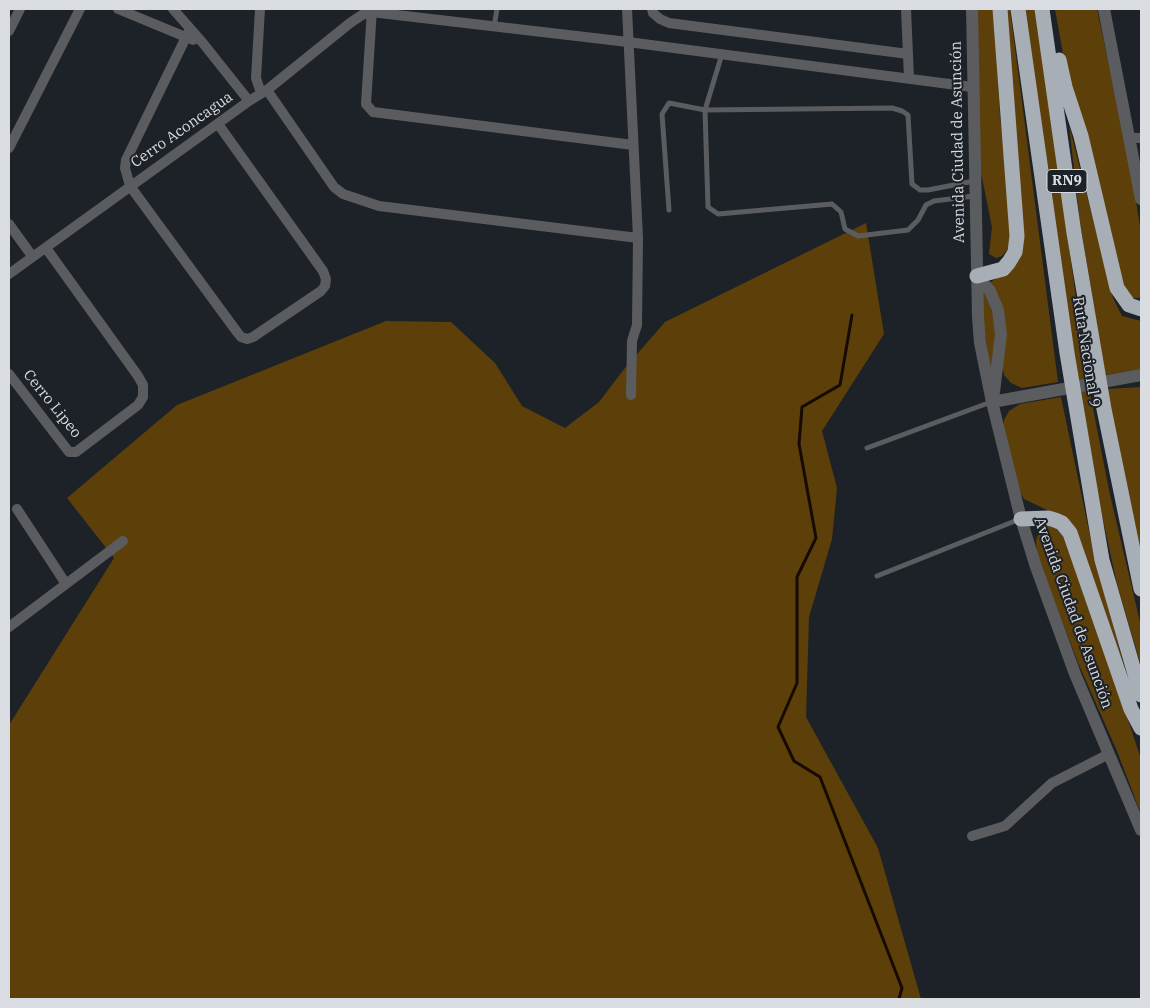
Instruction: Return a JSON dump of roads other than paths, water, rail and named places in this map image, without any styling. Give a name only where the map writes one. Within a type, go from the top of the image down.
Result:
[{"type":"highway","points":[[976,276],[1003,268],[1010,262],[1015,252],[1017,236],[1000,9]]},
{"type":"highway","name":"Ruta Nacional 9","points":[[1018,9],[1067,353],[1102,560],[1141,696]]},
{"type":"highway","name":"Ruta Nacional 9","points":[[1042,9],[1074,233],[1104,409],[1141,590]]},
{"type":"highway","points":[[1046,9],[1065,87],[1081,136],[1117,288],[1129,305],[1141,309]]},
{"type":"highway","points":[[1021,519],[1048,518],[1062,523],[1070,533],[1131,709],[1141,728]]},
{"type":"street","points":[[9,31],[20,9]]},
{"type":"street","points":[[9,148],[80,9]]},
{"type":"street","points":[[118,9],[188,33],[202,42],[249,101]]},
{"type":"street","points":[[173,9],[188,33]]},
{"type":"street","points":[[260,9],[256,78],[264,92],[334,187],[343,194],[379,206],[638,238]]},
{"type":"street","points":[[627,9],[638,238],[637,325],[632,341],[632,395]]},
{"type":"street","points":[[652,9],[653,13],[660,19],[669,23],[908,54]]},
{"type":"street","points":[[906,9],[909,78]]},
{"type":"street","name":"Avenida Ciudad de Asunción","points":[[972,9],[976,276],[980,343],[992,402],[1021,519],[1036,567],[1075,674],[1141,830]]},
{"type":"street","points":[[1104,9],[1136,138],[1141,200]]},
{"type":"street","points":[[633,145],[373,112],[366,104],[372,11],[494,28],[722,54],[972,88]]},
{"type":"street","name":"Cerro Aconcagua","points":[[9,274],[264,92],[350,23],[372,11]]},
{"type":"street","points":[[188,33],[126,160],[125,168],[130,186],[242,337],[247,339],[253,337],[321,291],[325,286],[326,279],[323,272],[218,124]]},
{"type":"street","points":[[9,224],[32,256]]},
{"type":"street","name":"Cerro Lipeo","points":[[9,374],[69,452],[76,452],[138,405],[143,397],[143,385],[138,376],[46,248]]},
{"type":"street","name":"Avenida Ciudad de Asunción","points":[[976,276],[990,290],[998,310],[1001,334],[992,402]]},
{"type":"street","points":[[992,402],[1141,375]]},
{"type":"street","points":[[18,509],[66,584]]},
{"type":"street","points":[[9,627],[123,541]]},
{"type":"street","points":[[972,836],[1005,826],[1052,783],[1109,754]]},
{"type":"lane","points":[[494,28],[497,9]]},
{"type":"lane","points":[[722,54],[705,110],[708,207],[718,214],[832,204],[841,212],[845,229],[858,236],[908,230],[918,220],[926,205],[934,201],[975,196]]},
{"type":"lane","points":[[669,210],[662,114],[669,103],[705,110],[892,108],[908,115],[912,184],[920,190],[928,190],[974,181]]},
{"type":"lane","points":[[867,448],[992,402]]},
{"type":"lane","points":[[877,576],[1021,519]]},
{"type":"waterway","points":[[852,315],[840,385],[802,407],[799,444],[816,538],[797,577],[797,683],[778,727],[794,761],[820,777],[902,988],[899,999]]}]
